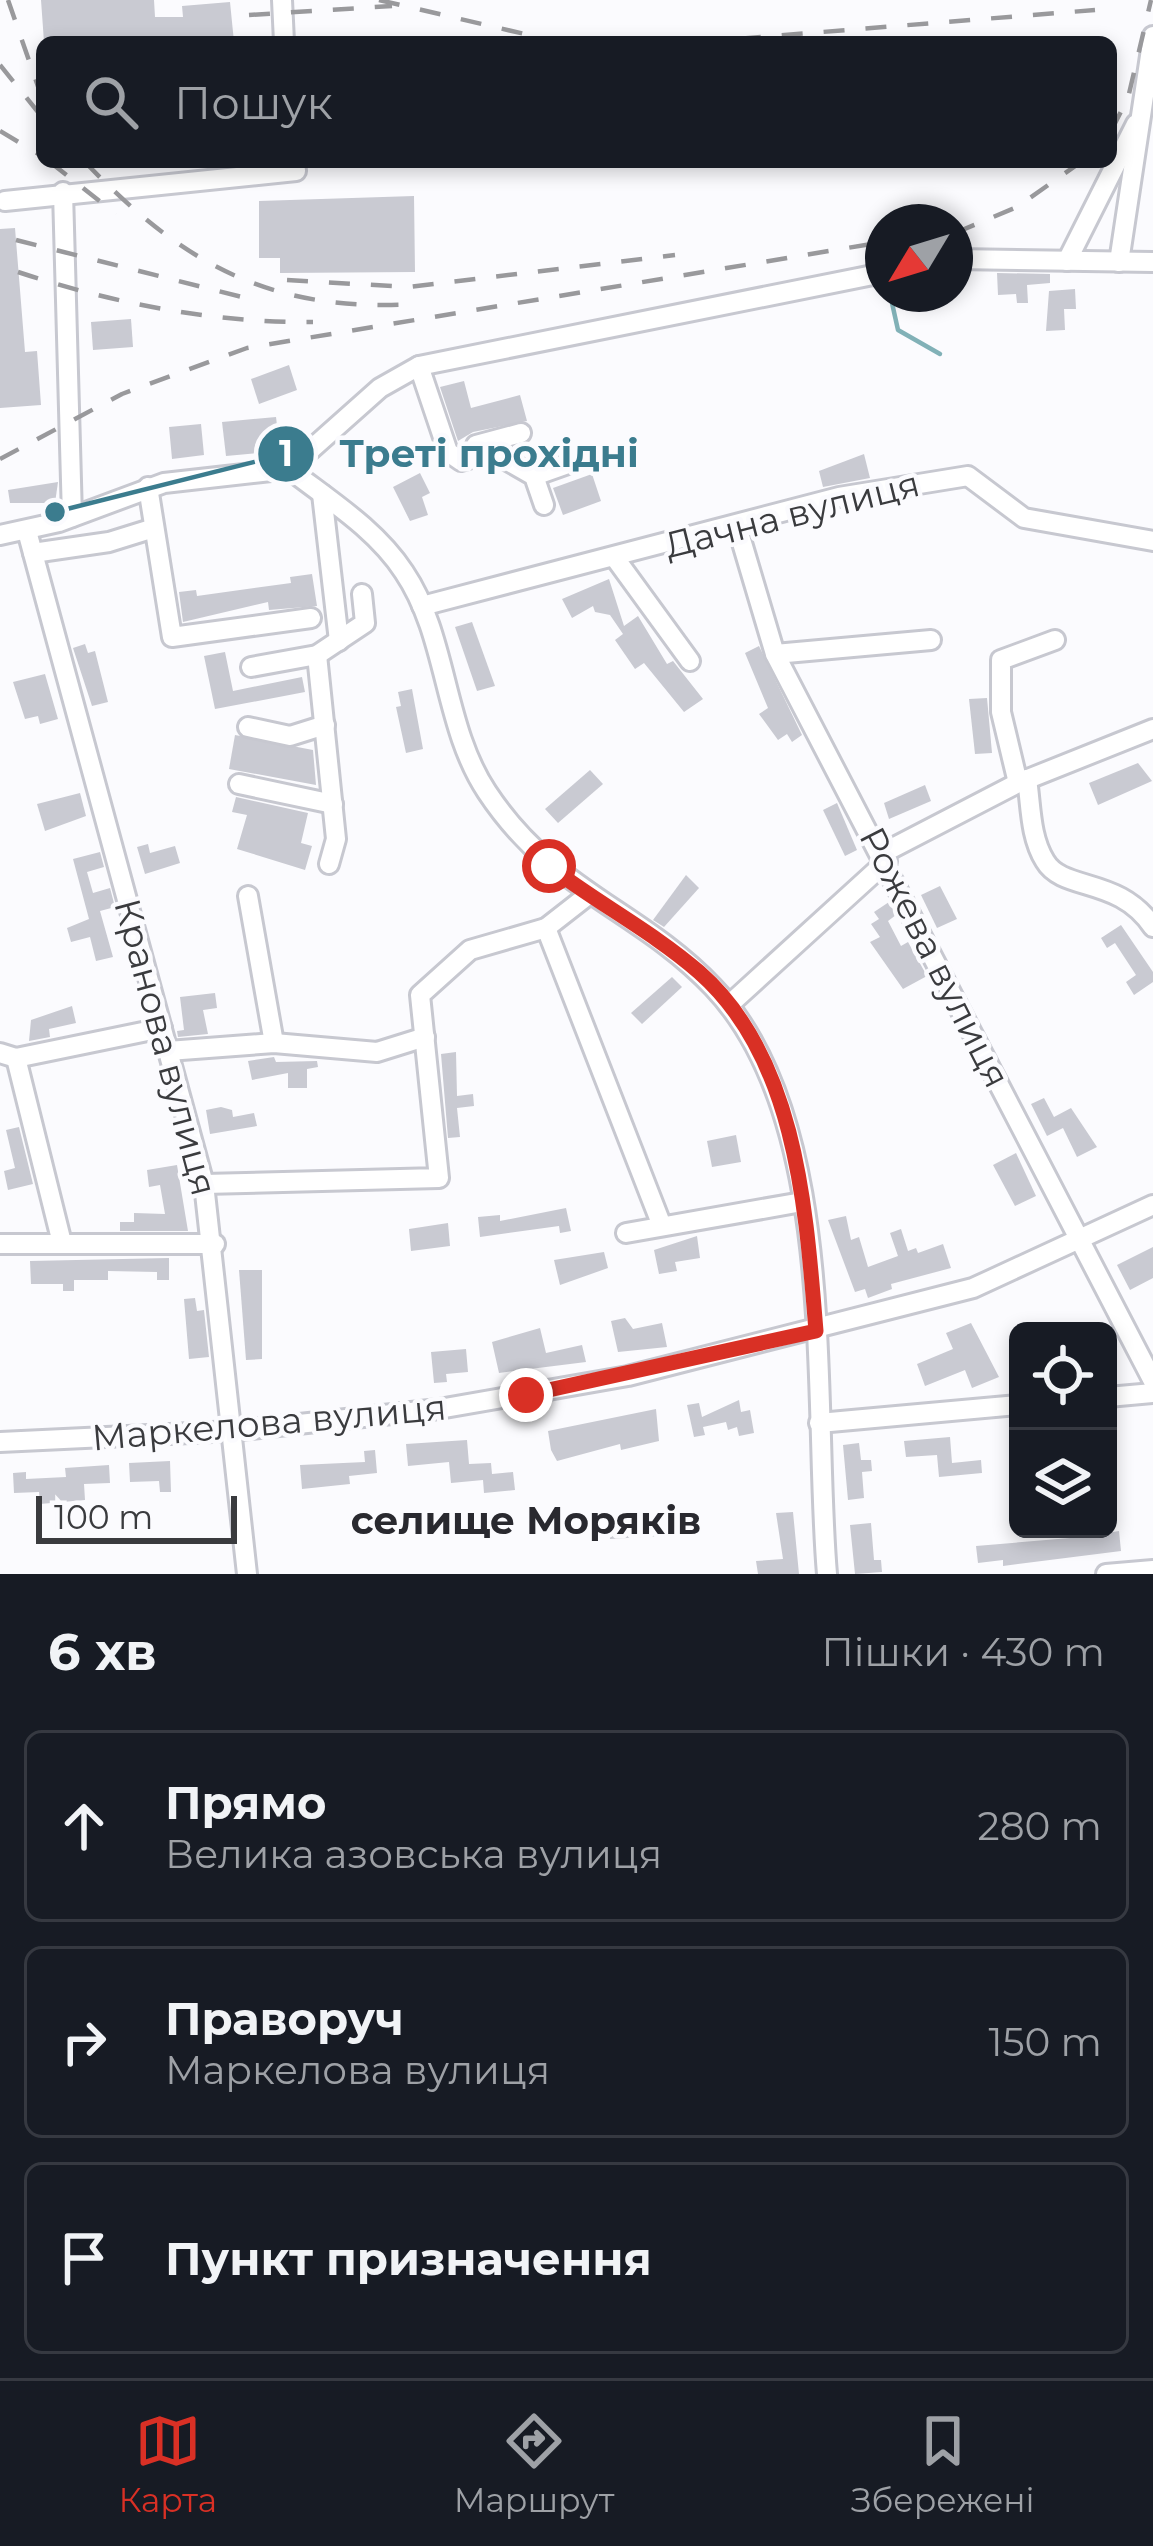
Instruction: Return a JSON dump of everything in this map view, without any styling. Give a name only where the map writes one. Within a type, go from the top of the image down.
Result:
[{"type":"street","points":[[282,0],[284,36]]},
{"type":"street","points":[[1119,262],[1153,36]]},
{"type":"street","points":[[1117,162],[1143,110]]},
{"type":"street","points":[[5,201],[296,168]]},
{"type":"street","points":[[1067,261],[1114,168]]},
{"type":"street","points":[[63,192],[72,518]]},
{"type":"street","points":[[973,259],[1153,262]]},
{"type":"street","points":[[0,535],[72,518],[148,487],[290,469],[380,388],[419,366],[865,277]]},
{"type":"street","points":[[419,366],[448,452],[461,460],[491,452],[534,476],[544,505]]},
{"type":"street","points":[[448,452],[521,434]]},
{"type":"street","points":[[534,476],[582,459]]},
{"type":"street","points":[[290,469],[380,542],[422,606],[454,721],[477,777],[509,825],[587,896],[664,945],[730,1004],[767,1069],[802,1202],[816,1331],[826,1574]]},
{"type":"street","name":"Дачна вулиця","points":[[422,606],[885,486],[968,476],[1024,518],[1153,541]]},
{"type":"street","points":[[148,487],[172,637],[311,618]]},
{"type":"street","points":[[322,494],[339,640]]},
{"type":"street","name":"Рожева вулиця","points":[[737,526],[776,654],[1153,1381]]},
{"type":"street","points":[[33,553],[110,542],[154,528]]},
{"type":"street","name":"Кранова вулиця","points":[[27,531],[204,1184],[247,1574]]},
{"type":"street","points":[[615,558],[690,661]]},
{"type":"street","points":[[250,667],[317,655],[365,623],[362,594]]},
{"type":"street","points":[[776,654],[932,640]]},
{"type":"street","points":[[1054,640],[1000,660],[1001,712],[1034,834],[1045,862],[1068,878],[1131,900],[1153,927]]},
{"type":"street","points":[[317,655],[336,839],[328,864]]},
{"type":"street","points":[[248,727],[290,736],[325,725]]},
{"type":"street","points":[[730,1004],[885,857],[1023,781],[1153,729]]},
{"type":"street","points":[[239,784],[333,804]]},
{"type":"street","points":[[248,896],[274,1043]]},
{"type":"street","points":[[204,1184],[439,1178],[420,995],[470,950],[546,928],[587,896]]},
{"type":"street","points":[[546,928],[662,1226]]},
{"type":"street","points":[[62,1244],[8,1055],[162,1028]]},
{"type":"street","points":[[168,1051],[274,1043],[377,1052],[424,1037]]},
{"type":"street","points":[[626,1233],[802,1202]]},
{"type":"street","name":"Маркелова вулиця","points":[[0,1442],[233,1431],[526,1395],[816,1331],[973,1288],[1153,1205]]},
{"type":"street","points":[[0,1244],[214,1244]]},
{"type":"street","points":[[1117,1396],[1153,1394]]},
{"type":"street","points":[[819,1423],[1009,1407]]},
{"type":"street","points":[[1106,1574],[1153,1570]]},
{"type":"building","points":[[41,0],[154,0],[155,17],[183,17],[182,6],[230,2],[233,36],[44,36]]},
{"type":"building","points":[[414,196],[415,272],[280,273],[280,258],[259,258],[259,201]]},
{"type":"building","points":[[15,228],[25,352],[37,351],[41,405],[0,408],[0,229]]},
{"type":"building","points":[[997,273],[1050,274],[1050,283],[1027,285],[1028,303],[1017,303],[1016,294],[998,295]]},
{"type":"building","points":[[1075,289],[1076,309],[1064,309],[1065,330],[1046,331],[1049,291]]},
{"type":"building","points":[[131,319],[133,347],[93,350],[91,322]]},
{"type":"building","points":[[289,365],[297,390],[259,404],[251,379]]},
{"type":"building","points":[[464,381],[471,408],[520,395],[527,421],[473,432],[458,441],[440,387]]},
{"type":"building","points":[[276,417],[280,451],[226,456],[222,422]]},
{"type":"building","points":[[201,424],[204,455],[172,459],[169,427]]},
{"type":"building","points":[[864,454],[870,478],[823,487],[819,471]]},
{"type":"building","points":[[420,473],[430,493],[422,497],[428,515],[410,521],[393,487]]},
{"type":"building","points":[[592,474],[601,501],[563,515],[553,488]]},
{"type":"building","points":[[58,482],[55,503],[10,503],[8,490]]},
{"type":"building","points":[[312,574],[317,606],[269,610],[268,602],[183,622],[179,592],[196,590],[197,596],[291,583],[290,577]]},
{"type":"building","points":[[609,579],[624,626],[638,616],[667,664],[673,661],[703,699],[684,712],[644,663],[635,669],[615,640],[623,634],[610,615],[595,612],[593,606],[572,618],[562,599]]},
{"type":"building","points":[[472,622],[495,686],[477,691],[455,627]]},
{"type":"building","points":[[85,644],[88,653],[95,651],[108,702],[92,706],[73,648]]},
{"type":"building","points":[[759,646],[802,735],[792,742],[787,734],[778,740],[759,714],[768,708],[745,653]]},
{"type":"building","points":[[225,652],[233,691],[302,677],[305,692],[215,709],[204,656]]},
{"type":"building","points":[[45,674],[58,719],[40,724],[38,716],[25,719],[13,682]]},
{"type":"building","points":[[412,689],[423,749],[406,753],[396,707],[401,706],[398,692]]},
{"type":"building","points":[[987,698],[992,753],[975,754],[969,699]]},
{"type":"building","points":[[235,735],[313,750],[316,785],[229,769]]},
{"type":"building","points":[[1138,763],[1152,781],[1098,805],[1089,783]]},
{"type":"building","points":[[590,770],[603,784],[558,823],[545,809]]},
{"type":"building","points":[[925,785],[931,801],[889,819],[884,803]]},
{"type":"building","points":[[80,793],[86,816],[45,831],[37,804]]},
{"type":"building","points":[[236,797],[308,813],[301,843],[312,846],[305,870],[237,849],[247,815],[232,812]]},
{"type":"building","points":[[837,803],[857,850],[845,856],[823,810]]},
{"type":"building","points":[[148,844],[150,853],[175,846],[180,863],[145,874],[137,847]]},
{"type":"building","points":[[100,852],[104,867],[87,872],[93,893],[110,888],[115,907],[100,911],[113,957],[96,961],[90,937],[71,942],[67,928],[89,919],[73,859]]},
{"type":"building","points":[[686,875],[699,888],[664,927],[653,920]]},
{"type":"building","points":[[940,886],[957,919],[937,928],[921,895]]},
{"type":"building","points":[[889,902],[896,915],[888,921],[901,946],[908,942],[927,976],[903,989],[870,942],[880,937],[871,924],[879,919],[874,912]]},
{"type":"building","points":[[1121,925],[1153,972],[1153,982],[1134,995],[1126,982],[1136,975],[1115,943],[1107,948],[1101,938]]},
{"type":"building","points":[[672,977],[682,987],[642,1024],[631,1013]]},
{"type":"building","points":[[215,993],[217,1008],[203,1010],[208,1034],[178,1037],[177,1031],[184,1030],[180,997]]},
{"type":"building","points":[[72,1006],[76,1023],[49,1029],[50,1037],[29,1041],[31,1020]]},
{"type":"building","points":[[456,1052],[457,1096],[473,1094],[474,1106],[457,1108],[460,1137],[448,1138],[441,1054]]},
{"type":"building","points":[[274,1057],[276,1062],[317,1061],[318,1067],[307,1069],[307,1088],[288,1088],[288,1073],[252,1080],[248,1061]]},
{"type":"building","points":[[1044,1098],[1054,1117],[1071,1108],[1097,1147],[1077,1157],[1063,1128],[1047,1136],[1031,1104]]},
{"type":"building","points":[[206,1110],[232,1110],[233,1117],[254,1113],[257,1126],[210,1134]]},
{"type":"building","points":[[19,1127],[33,1184],[8,1190],[4,1171],[15,1168],[6,1130]]},
{"type":"building","points":[[736,1135],[741,1162],[712,1167],[707,1141]]},
{"type":"building","points":[[1016,1153],[1036,1196],[1015,1206],[993,1165]]},
{"type":"building","points":[[177,1165],[188,1231],[120,1231],[120,1222],[134,1222],[134,1213],[165,1214],[160,1185],[149,1187],[147,1170]]},
{"type":"building","points":[[566,1208],[571,1231],[560,1233],[559,1226],[480,1237],[478,1217],[500,1215],[500,1221]]},
{"type":"building","points":[[846,1216],[851,1240],[859,1237],[868,1267],[898,1256],[890,1233],[901,1229],[908,1251],[916,1248],[918,1253],[943,1244],[951,1268],[891,1284],[892,1289],[868,1298],[865,1289],[855,1292],[828,1220]]},
{"type":"building","points":[[448,1223],[450,1246],[411,1251],[409,1229]]},
{"type":"building","points":[[697,1236],[700,1258],[675,1262],[677,1271],[659,1274],[654,1250]]},
{"type":"building","points":[[1153,1247],[1153,1278],[1130,1290],[1117,1265]]},
{"type":"building","points":[[604,1252],[608,1268],[560,1285],[554,1260]]},
{"type":"building","points":[[169,1258],[169,1280],[157,1280],[157,1272],[108,1271],[108,1280],[74,1280],[74,1291],[63,1291],[63,1284],[31,1284],[30,1261]]},
{"type":"building","points":[[239,1270],[262,1270],[262,1359],[246,1360]]},
{"type":"building","points":[[195,1298],[197,1311],[204,1310],[209,1357],[189,1359],[184,1299]]},
{"type":"building","points":[[625,1318],[633,1329],[662,1323],[667,1347],[618,1352],[611,1321]]},
{"type":"building","points":[[971,1323],[999,1377],[972,1388],[965,1370],[925,1386],[917,1364],[953,1349],[946,1333]]},
{"type":"building","points":[[540,1328],[546,1353],[582,1345],[586,1362],[499,1373],[492,1342]]},
{"type":"building","points":[[466,1349],[468,1372],[446,1374],[447,1382],[434,1383],[431,1352]]},
{"type":"building","points":[[739,1400],[741,1412],[750,1410],[754,1433],[739,1436],[737,1427],[728,1430],[726,1422],[703,1427],[705,1435],[694,1437],[687,1405],[699,1403],[702,1417]]},
{"type":"building","points":[[656,1409],[659,1441],[621,1450],[620,1444],[557,1461],[551,1450],[548,1431]]},
{"type":"building","points":[[950,1437],[952,1463],[981,1460],[982,1473],[939,1477],[937,1455],[906,1457],[904,1441]]},
{"type":"building","points":[[467,1440],[469,1464],[491,1463],[492,1474],[513,1472],[515,1490],[484,1493],[483,1480],[451,1483],[449,1462],[408,1466],[406,1444]]},
{"type":"building","points":[[859,1443],[861,1460],[871,1460],[872,1471],[862,1472],[864,1498],[848,1500],[843,1445]]},
{"type":"building","points":[[375,1450],[377,1473],[349,1476],[350,1484],[302,1489],[300,1465],[365,1462],[364,1451]]},
{"type":"building","points":[[170,1461],[171,1492],[160,1492],[159,1481],[130,1482],[129,1463]]},
{"type":"building","points":[[109,1465],[110,1483],[84,1484],[85,1500],[40,1504],[39,1492],[14,1493],[13,1473],[26,1472],[26,1479],[66,1477],[65,1468]]},
{"type":"building","points":[[793,1512],[799,1574],[758,1574],[756,1561],[783,1559],[776,1513]]},
{"type":"building","points":[[660,1513],[662,1536],[610,1539],[608,1523],[646,1520],[646,1514]]},
{"type":"building","points":[[871,1523],[874,1560],[881,1560],[882,1572],[855,1574],[850,1525]]},
{"type":"building","points":[[1119,1531],[1121,1551],[1003,1566],[1003,1560],[978,1563],[976,1546],[1117,1538]]},
{"type":"waterway","points":[[894,312],[898,330],[940,354]]},
{"type":"railway","points":[[8,0],[36,81]]},
{"type":"railway","points":[[379,0],[533,36]]},
{"type":"railway","points":[[1117,119],[1128,98],[1151,0]]},
{"type":"railway","points":[[249,15],[392,6]]},
{"type":"railway","points":[[772,36],[1095,10]]},
{"type":"railway","points":[[0,65],[36,110]]},
{"type":"railway","points":[[0,131],[36,152]]},
{"type":"railway","points":[[58,168],[116,214]]},
{"type":"railway","points":[[91,168],[158,229],[234,275],[318,300],[418,304]]},
{"type":"railway","points":[[973,225],[1017,207],[1072,168]]},
{"type":"railway","points":[[16,240],[254,300]]},
{"type":"railway","points":[[0,459],[122,394],[247,348],[865,245]]},
{"type":"railway","points":[[287,280],[408,287],[675,255]]},
{"type":"railway","points":[[18,272],[163,309],[313,322]]},
{"type":"place","name":"Треті прохідні","points":[[55,512]]},
{"type":"district","name":"селище Моряків","points":[[526,1520]]},
{"type":"route","points":[[526,1395],[816,1331],[802,1202],[787,1134],[751,1034],[701,974],[549,866]]}]
